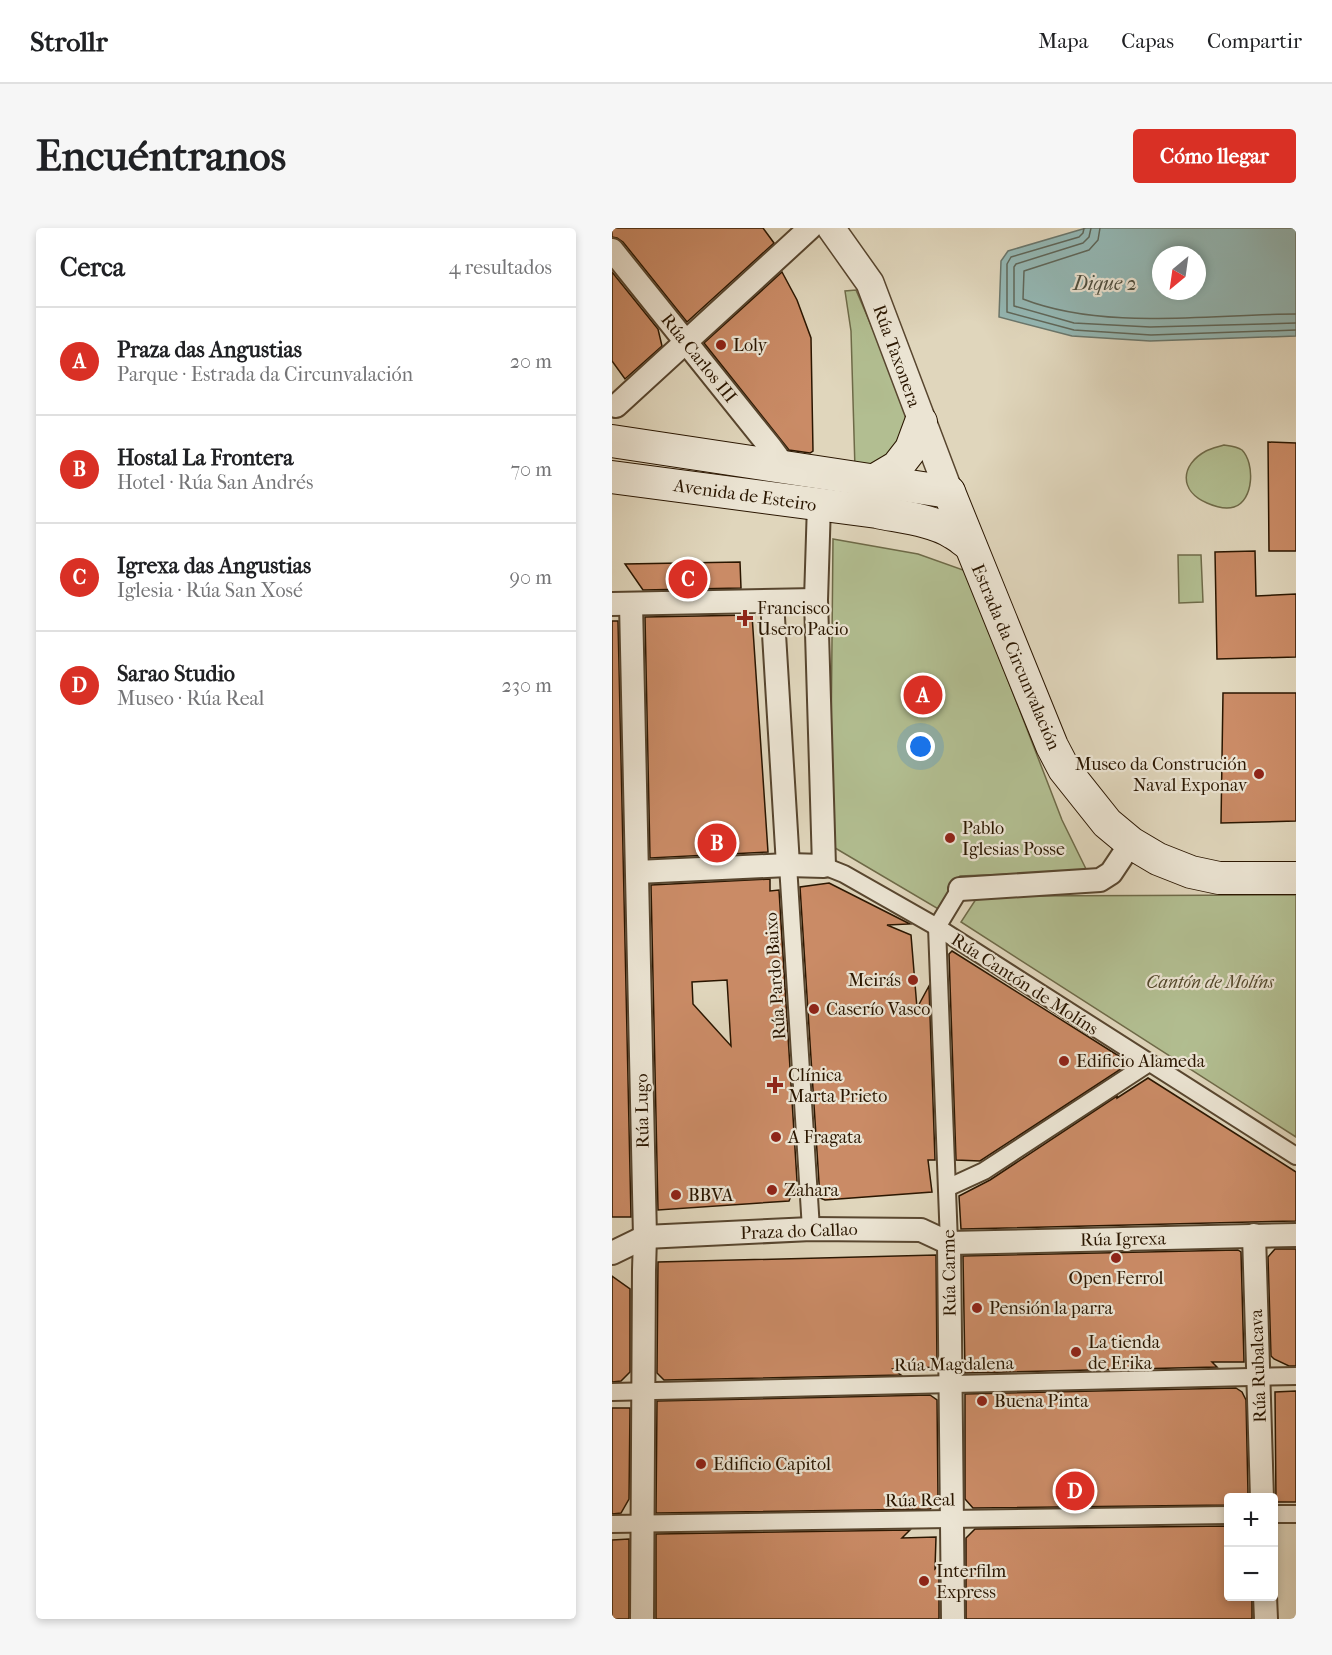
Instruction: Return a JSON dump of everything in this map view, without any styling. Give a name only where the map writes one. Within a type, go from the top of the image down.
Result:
[{"type":"main road","points":[[875,480],[897,467],[911,449],[921,422]]},
{"type":"main road","name":"Avenida de Esteiro","points":[[613,441],[949,492]]},
{"type":"main road","name":"Avenida de Esteiro","points":[[612,477],[877,512]]},
{"type":"main road","points":[[877,512],[909,512],[936,507],[945,501],[949,492]]},
{"type":"main road","name":"Estrada da Circunvalación","points":[[949,492],[1048,736],[1064,769],[1107,823],[1131,843],[1158,859],[1191,872],[1219,878],[1296,878]]},
{"type":"main road","points":[[877,512],[938,526],[952,532],[969,544]]},
{"type":"street","points":[[613,441],[614,403],[686,342],[810,228]]},
{"type":"street","name":"Rúa Taxonera","points":[[831,228],[870,283],[949,492]]},
{"type":"street","name":"Rúa Carlos III","points":[[612,250],[785,467]]},
{"type":"street","points":[[637,872],[824,866],[816,600],[819,504]]},
{"type":"street","points":[[622,604],[816,600]]},
{"type":"street","points":[[772,601],[788,866]]},
{"type":"street","name":"Rúa Lugo","points":[[622,604],[637,872],[645,1237],[642,1619]]},
{"type":"street","points":[[937,927],[960,889],[1100,880],[1111,873],[1131,843]]},
{"type":"street","name":"Rúa Pardo Baixo","points":[[788,866],[810,1228]]},
{"type":"street","name":"Rúa Cantón de Molíns","points":[[824,866],[844,874],[937,927],[1296,1156]]},
{"type":"street","name":"Rúa Carme","points":[[937,927],[949,1243],[952,1619]]},
{"type":"street","points":[[946,1188],[984,1171],[1149,1063]]},
{"type":"street","name":"Praza do Callao","points":[[645,1237],[810,1228],[921,1230],[949,1243]]},
{"type":"street","name":"Rúa Igrexa","points":[[949,1243],[1296,1234]]},
{"type":"street","name":"Rúa Rubalcava","points":[[1254,1235],[1262,1493]]},
{"type":"street","points":[[612,1253],[645,1237]]},
{"type":"street","name":"Rúa Magdalena","points":[[612,1392],[1296,1376]]},
{"type":"street","points":[[1278,1514],[1296,1514]]},
{"type":"street","name":"Rúa Real","points":[[612,1524],[1224,1515]]},
{"type":"street","points":[[1265,1601],[1266,1619]]},
{"type":"green space","points":[[856,290],[904,402],[907,417],[888,463],[855,469],[851,331],[845,291]]},
{"type":"green space","points":[[1224,445],[1242,450],[1249,464],[1250,481],[1249,490],[1241,503],[1234,507],[1220,508],[1207,503],[1191,492],[1186,478],[1191,463],[1197,457],[1208,450]]},
{"type":"green space","points":[[833,539],[918,554],[966,571],[1062,820],[1087,871],[960,876],[940,910],[830,845]]},
{"type":"green space","points":[[1178,555],[1201,555],[1203,602],[1179,603]]},
{"type":"green space","name":"Cantón de Molíns","points":[[1296,895],[1296,1137],[961,922],[978,896]]},
{"type":"water","name":"Dique 2","points":[[1086,228],[1296,228],[1296,336],[1150,341],[1072,336],[999,317],[1001,261],[1008,251]]},
{"type":"building","points":[[612,228],[763,228],[774,243],[687,322],[623,242],[612,237]]},
{"type":"building","points":[[612,272],[658,329],[662,346],[625,379],[612,361]]},
{"type":"building","points":[[782,272],[797,300],[811,338],[813,451],[810,453],[789,450],[704,343]]},
{"type":"building","points":[[1268,442],[1296,443],[1296,551],[1269,551]]},
{"type":"building","points":[[1255,551],[1256,596],[1296,594],[1296,657],[1217,659],[1215,552]]},
{"type":"building","points":[[740,562],[741,588],[643,590],[625,564]]},
{"type":"building","points":[[752,615],[768,852],[650,858],[645,617]]},
{"type":"building","points":[[612,621],[618,621],[631,1217],[612,1217]]},
{"type":"building","name":"Museo da Construción Naval Exponav","points":[[1223,693],[1296,693],[1296,821],[1221,823]]},
{"type":"building","points":[[770,879],[770,891],[779,890],[797,1181],[789,1201],[658,1210],[651,885]],"holes":[[[727,980],[731,1046],[693,1004],[692,982]]]},
{"type":"building","points":[[829,883],[910,924],[887,925],[911,935],[917,1008],[929,986],[935,1160],[928,1160],[932,1192],[825,1200],[820,1198],[800,887]]},
{"type":"building","points":[[952,951],[1122,1058],[1121,1069],[980,1161],[956,1160],[949,954]]},
{"type":"building","points":[[1148,1078],[1296,1172],[1296,1221],[961,1229],[959,1196],[990,1180]]},
{"type":"building","points":[[1275,1249],[1296,1249],[1296,1366],[1289,1366],[1271,1356],[1268,1257]]},
{"type":"building","points":[[1238,1250],[1241,1252],[1244,1362],[1212,1362],[1217,1367],[965,1373],[963,1256]]},
{"type":"building","points":[[936,1255],[937,1367],[893,1369],[901,1375],[664,1380],[657,1373],[658,1262]]},
{"type":"building","points":[[612,1276],[630,1289],[630,1372],[621,1381],[612,1382]]},
{"type":"building","points":[[1236,1388],[1242,1392],[1246,1400],[1248,1493],[1224,1493],[1224,1505],[973,1508],[965,1499],[965,1394]]},
{"type":"building","points":[[1296,1391],[1296,1502],[1278,1502],[1278,1493],[1276,1493],[1275,1392]]},
{"type":"building","points":[[930,1395],[937,1400],[938,1500],[930,1509],[656,1513],[657,1401]]},
{"type":"building","points":[[612,1408],[630,1408],[629,1499],[621,1513],[612,1514]]},
{"type":"building","points":[[1224,1526],[1224,1601],[1252,1601],[1252,1619],[966,1619],[966,1538],[975,1529]]},
{"type":"building","points":[[910,1530],[902,1538],[936,1537],[935,1569],[939,1565],[939,1619],[656,1619],[656,1534]]},
{"type":"building","points":[[629,1539],[629,1619],[612,1619],[612,1540]]},
{"type":"place","name":"Loly","points":[[721,345]]},
{"type":"place","name":"Igrexa das Angustias","points":[[688,579]]},
{"type":"place","name":"Francisco Usero Pacio","points":[[745,618]]},
{"type":"place","name":"Praza das Angustias","points":[[923,695]]},
{"type":"place","name":"Museo da Construción Naval Exponav","points":[[1259,774]]},
{"type":"place","name":"Pablo Iglesias Posse","points":[[950,838]]},
{"type":"place","name":"Hostal La Frontera","points":[[717,843]]},
{"type":"place","name":"Meirás","points":[[913,980]]},
{"type":"place","name":"Caserío Vasco","points":[[814,1009]]},
{"type":"place","name":"Edificio Alameda","points":[[1064,1061]]},
{"type":"place","name":"Clínica Marta Prieto","points":[[775,1085]]},
{"type":"place","name":"A Fragata","points":[[776,1137]]},
{"type":"place","name":"Zahara","points":[[772,1190]]},
{"type":"place","name":"BBVA","points":[[676,1195]]},
{"type":"place","name":"Open Ferrol","points":[[1116,1258]]},
{"type":"place","name":"Pensión la parra","points":[[977,1308]]},
{"type":"place","name":"La tienda de Erika","points":[[1076,1352]]},
{"type":"place","name":"Buena Pinta","points":[[982,1401]]},
{"type":"place","name":"Edificio Capitol","points":[[701,1464]]},
{"type":"place","name":"Sarao Studio","points":[[1075,1491]]},
{"type":"place","name":"Interfilm Express","points":[[924,1581]]}]
